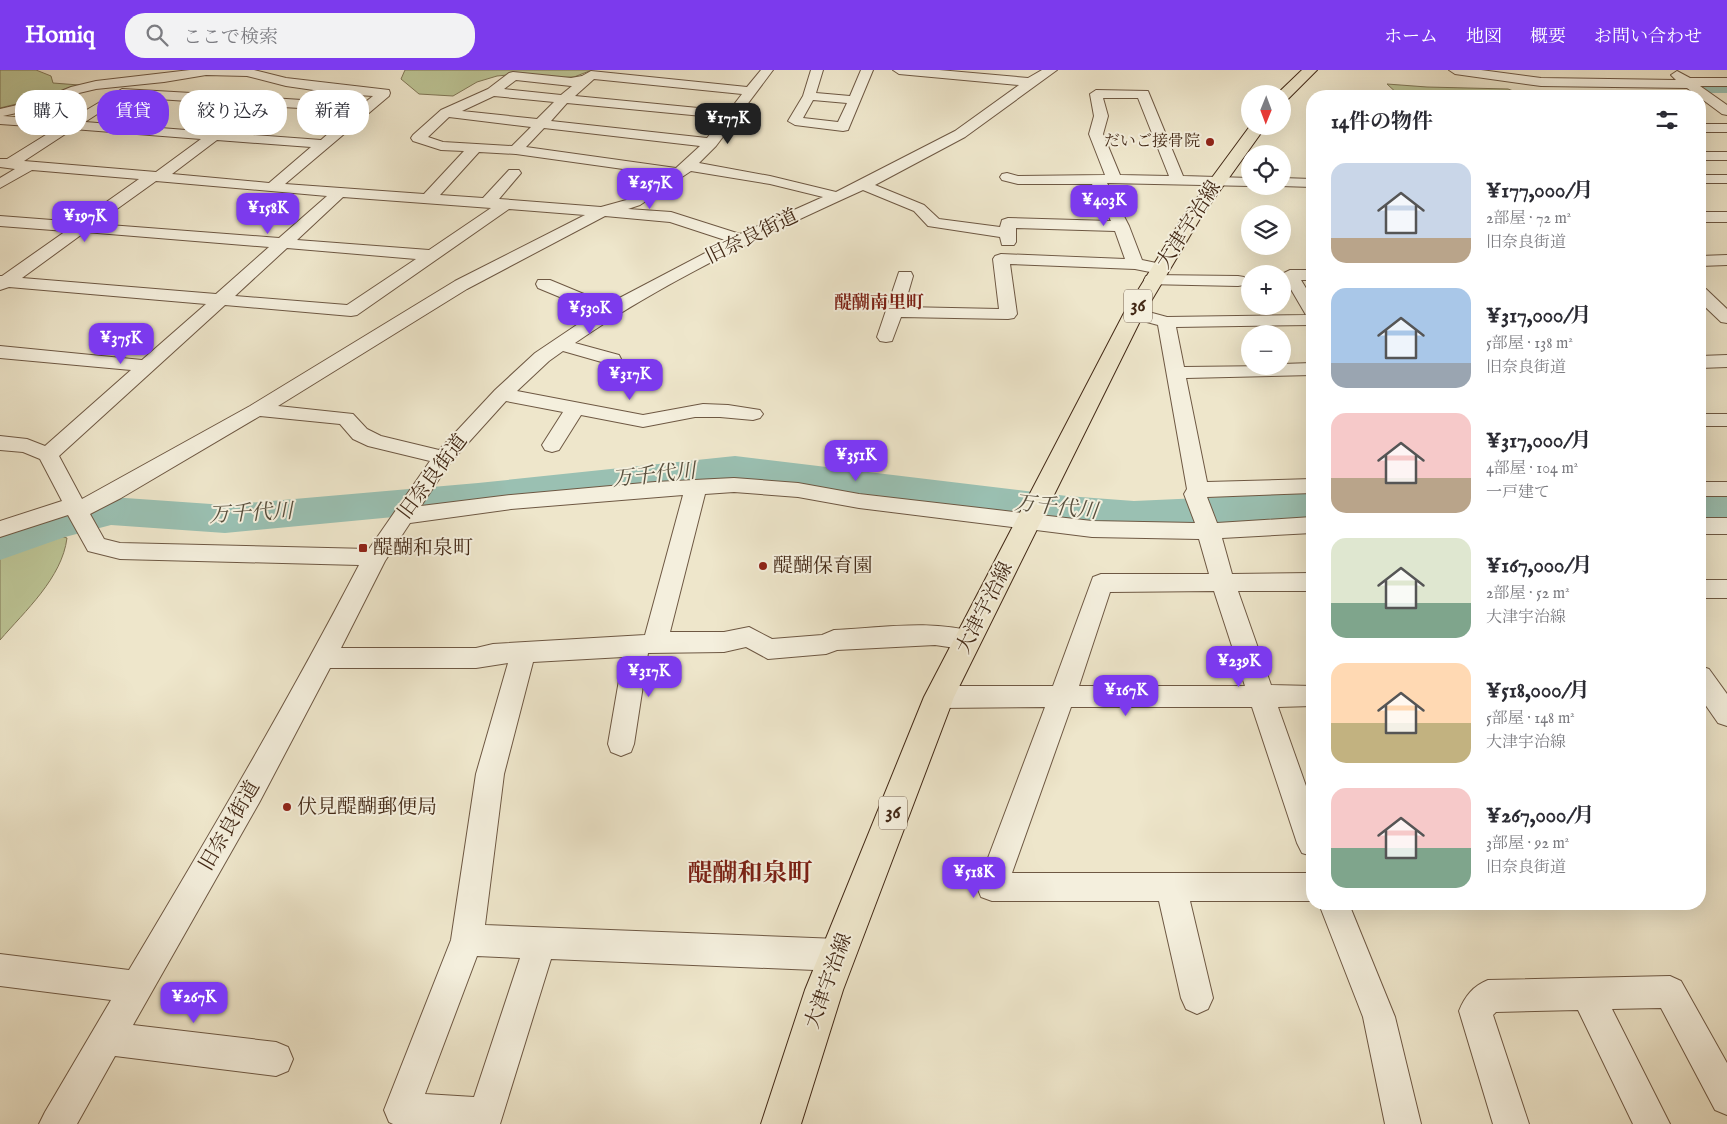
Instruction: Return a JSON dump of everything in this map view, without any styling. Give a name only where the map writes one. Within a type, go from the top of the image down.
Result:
[{"type":"main road","points":[[1291,89],[1310,70]]},
{"type":"main road","name":"大津宇治線","points":[[781,1124],[838,955],[939,697],[1134,313],[1156,275],[1216,182],[1251,135]]},
{"type":"street","points":[[0,113],[43,103],[76,90],[206,70],[341,78],[386,84]]},
{"type":"street","points":[[0,529],[78,513],[257,410],[461,285],[604,212],[635,202],[684,170],[711,143],[767,70]]},
{"type":"street","points":[[817,70],[809,96],[795,121],[843,127],[867,70]]},
{"type":"street","points":[[899,70],[1030,82]]},
{"type":"street","name":"旧奈良街道","points":[[57,1124],[249,794],[375,557],[442,458],[502,394],[559,344],[608,311],[741,240],[862,185],[960,134],[1010,100],[1030,82],[1051,70]]},
{"type":"street","points":[[1455,70],[1540,82],[1727,82]]},
{"type":"street","points":[[1670,70],[1700,90]]},
{"type":"street","points":[[516,150],[583,80],[591,75],[750,92]]},
{"type":"street","points":[[272,90],[284,76]]},
{"type":"street","points":[[284,76],[341,90]]},
{"type":"street","points":[[583,80],[571,82],[513,76],[492,92],[446,113],[418,138],[441,146],[516,150],[770,180],[836,196]]},
{"type":"street","points":[[87,110],[120,82],[179,90]]},
{"type":"street","points":[[369,92],[384,93],[369,104]]},
{"type":"street","points":[[492,92],[732,115]]},
{"type":"street","points":[[1135,264],[1120,226],[1106,179],[1096,134],[1101,116],[1096,94],[1143,94],[1178,181]]},
{"type":"street","points":[[1706,94],[1720,102],[1727,111]]},
{"type":"street","points":[[809,96],[855,100]]},
{"type":"street","points":[[1706,102],[1720,102]]},
{"type":"street","points":[[446,113],[711,143]]},
{"type":"street","points":[[0,120],[15,121]]},
{"type":"street","points":[[87,127],[322,144]]},
{"type":"street","points":[[1706,128],[1727,128]]},
{"type":"street","points":[[4,163],[52,135]]},
{"type":"street","points":[[272,188],[332,135]]},
{"type":"street","points":[[2,283],[78,228],[213,136]]},
{"type":"street","points":[[428,198],[474,149]]},
{"type":"street","points":[[1706,156],[1727,156]]},
{"type":"street","points":[[4,163],[272,188],[671,217],[741,240]]},
{"type":"street","points":[[0,184],[29,166]]},
{"type":"street","points":[[487,203],[514,173]]},
{"type":"street","points":[[1008,176],[1018,180],[1106,179],[1241,182]]},
{"type":"street","points":[[1706,179],[1727,179]]},
{"type":"street","points":[[1291,182],[1306,183]]},
{"type":"street","points":[[862,185],[919,208],[934,223],[1007,233]]},
{"type":"street","points":[[48,455],[338,193]]},
{"type":"street","points":[[2,283],[351,311],[506,204]]},
{"type":"street","points":[[1706,217],[1727,217]]},
{"type":"street","points":[[0,221],[431,255]]},
{"type":"street","points":[[1009,259],[1008,224],[1120,226]]},
{"type":"street","points":[[894,312],[1008,314],[1001,259],[1135,264],[1156,275],[1238,281]]},
{"type":"street","points":[[1706,261],[1727,260]]},
{"type":"street","points":[[1306,274],[1290,275],[1306,301]]},
{"type":"street","points":[[886,337],[905,276]]},
{"type":"street","points":[[544,284],[608,311]]},
{"type":"street","points":[[1706,299],[1717,310]]},
{"type":"street","points":[[1134,313],[1166,322],[1306,320]]},
{"type":"street","points":[[1166,322],[1196,492],[1223,583],[1306,825]]},
{"type":"street","points":[[559,344],[612,359]]},
{"type":"street","points":[[0,352],[146,366]]},
{"type":"street","points":[[1706,362],[1727,361]]},
{"type":"street","points":[[1176,373],[1306,369]]},
{"type":"street","points":[[502,394],[575,410],[643,421],[660,420],[684,412],[718,409],[753,414]]},
{"type":"street","points":[[257,410],[346,418],[360,434],[375,441],[442,458]]},
{"type":"street","points":[[552,445],[575,410]]},
{"type":"street","points":[[1706,420],[1727,420]]},
{"type":"street","points":[[0,442],[27,446],[48,455],[96,545],[120,551],[375,557]]},
{"type":"street","points":[[409,506],[511,502],[734,485],[798,490],[859,501],[1033,511],[1092,529],[1306,525]]},
{"type":"street","points":[[1196,492],[1306,486]]},
{"type":"street","points":[[621,744],[646,644],[696,487]]},
{"type":"street","points":[[1706,489],[1727,489]]},
{"type":"street","points":[[1706,526],[1727,526]]},
{"type":"street","points":[[1306,582],[1100,583],[1062,697],[992,887],[1306,888]]},
{"type":"street","points":[[1706,589],[1727,589]]},
{"type":"street","points":[[323,658],[476,658],[493,654],[646,644],[724,642],[749,637],[768,648],[826,644],[834,640],[935,636],[969,640]]},
{"type":"street","points":[[523,653],[490,774],[467,940],[401,1110],[486,1115],[540,943]]},
{"type":"street","points":[[939,697],[1306,696]]},
{"type":"street","points":[[1171,887],[1197,998]]},
{"type":"street","points":[[1336,910],[1379,1018],[1403,1124]]},
{"type":"street","points":[[467,940],[838,955]]},
{"type":"street","points":[[0,970],[136,987]]},
{"type":"street","points":[[1512,1124],[1475,1011],[1488,996],[1670,992],[1727,1098]]},
{"type":"street","points":[[1587,994],[1652,1124]]},
{"type":"street","points":[[107,1038],[276,1059]]},
{"type":"green space","points":[[0,70],[36,70],[51,76],[53,83],[79,85],[67,90],[15,90],[15,104],[0,108]]},
{"type":"green space","points":[[405,70],[592,70],[574,77],[549,78],[518,74],[497,76],[477,82],[453,96],[419,94],[401,79]]},
{"type":"green space","points":[[1387,84],[1511,90],[1394,90]]},
{"type":"green space","points":[[53,534],[67,538],[64,553],[58,567],[31,606],[0,640],[0,549],[21,540]]},
{"type":"waterway","points":[[1698,86],[1727,86]]},
{"type":"waterway","name":"万千代川","points":[[0,545],[54,526],[111,511],[225,519],[478,496],[735,468],[1067,510],[1134,515],[1306,506]]},
{"type":"waterway","name":"万千代川","points":[[1706,511],[1727,511]]},
{"type":"place","name":"だいご接骨院","points":[[1210,142]]},
{"type":"place","name":"醍醐和泉町","points":[[363,548]]},
{"type":"place","name":"醍醐保育園","points":[[763,566]]},
{"type":"place","name":"伏見醍醐郵便局","points":[[287,807]]},
{"type":"district","name":"醍醐南里町","points":[[879,303]]},
{"type":"district","name":"醍醐和泉町","points":[[750,874]]}]
